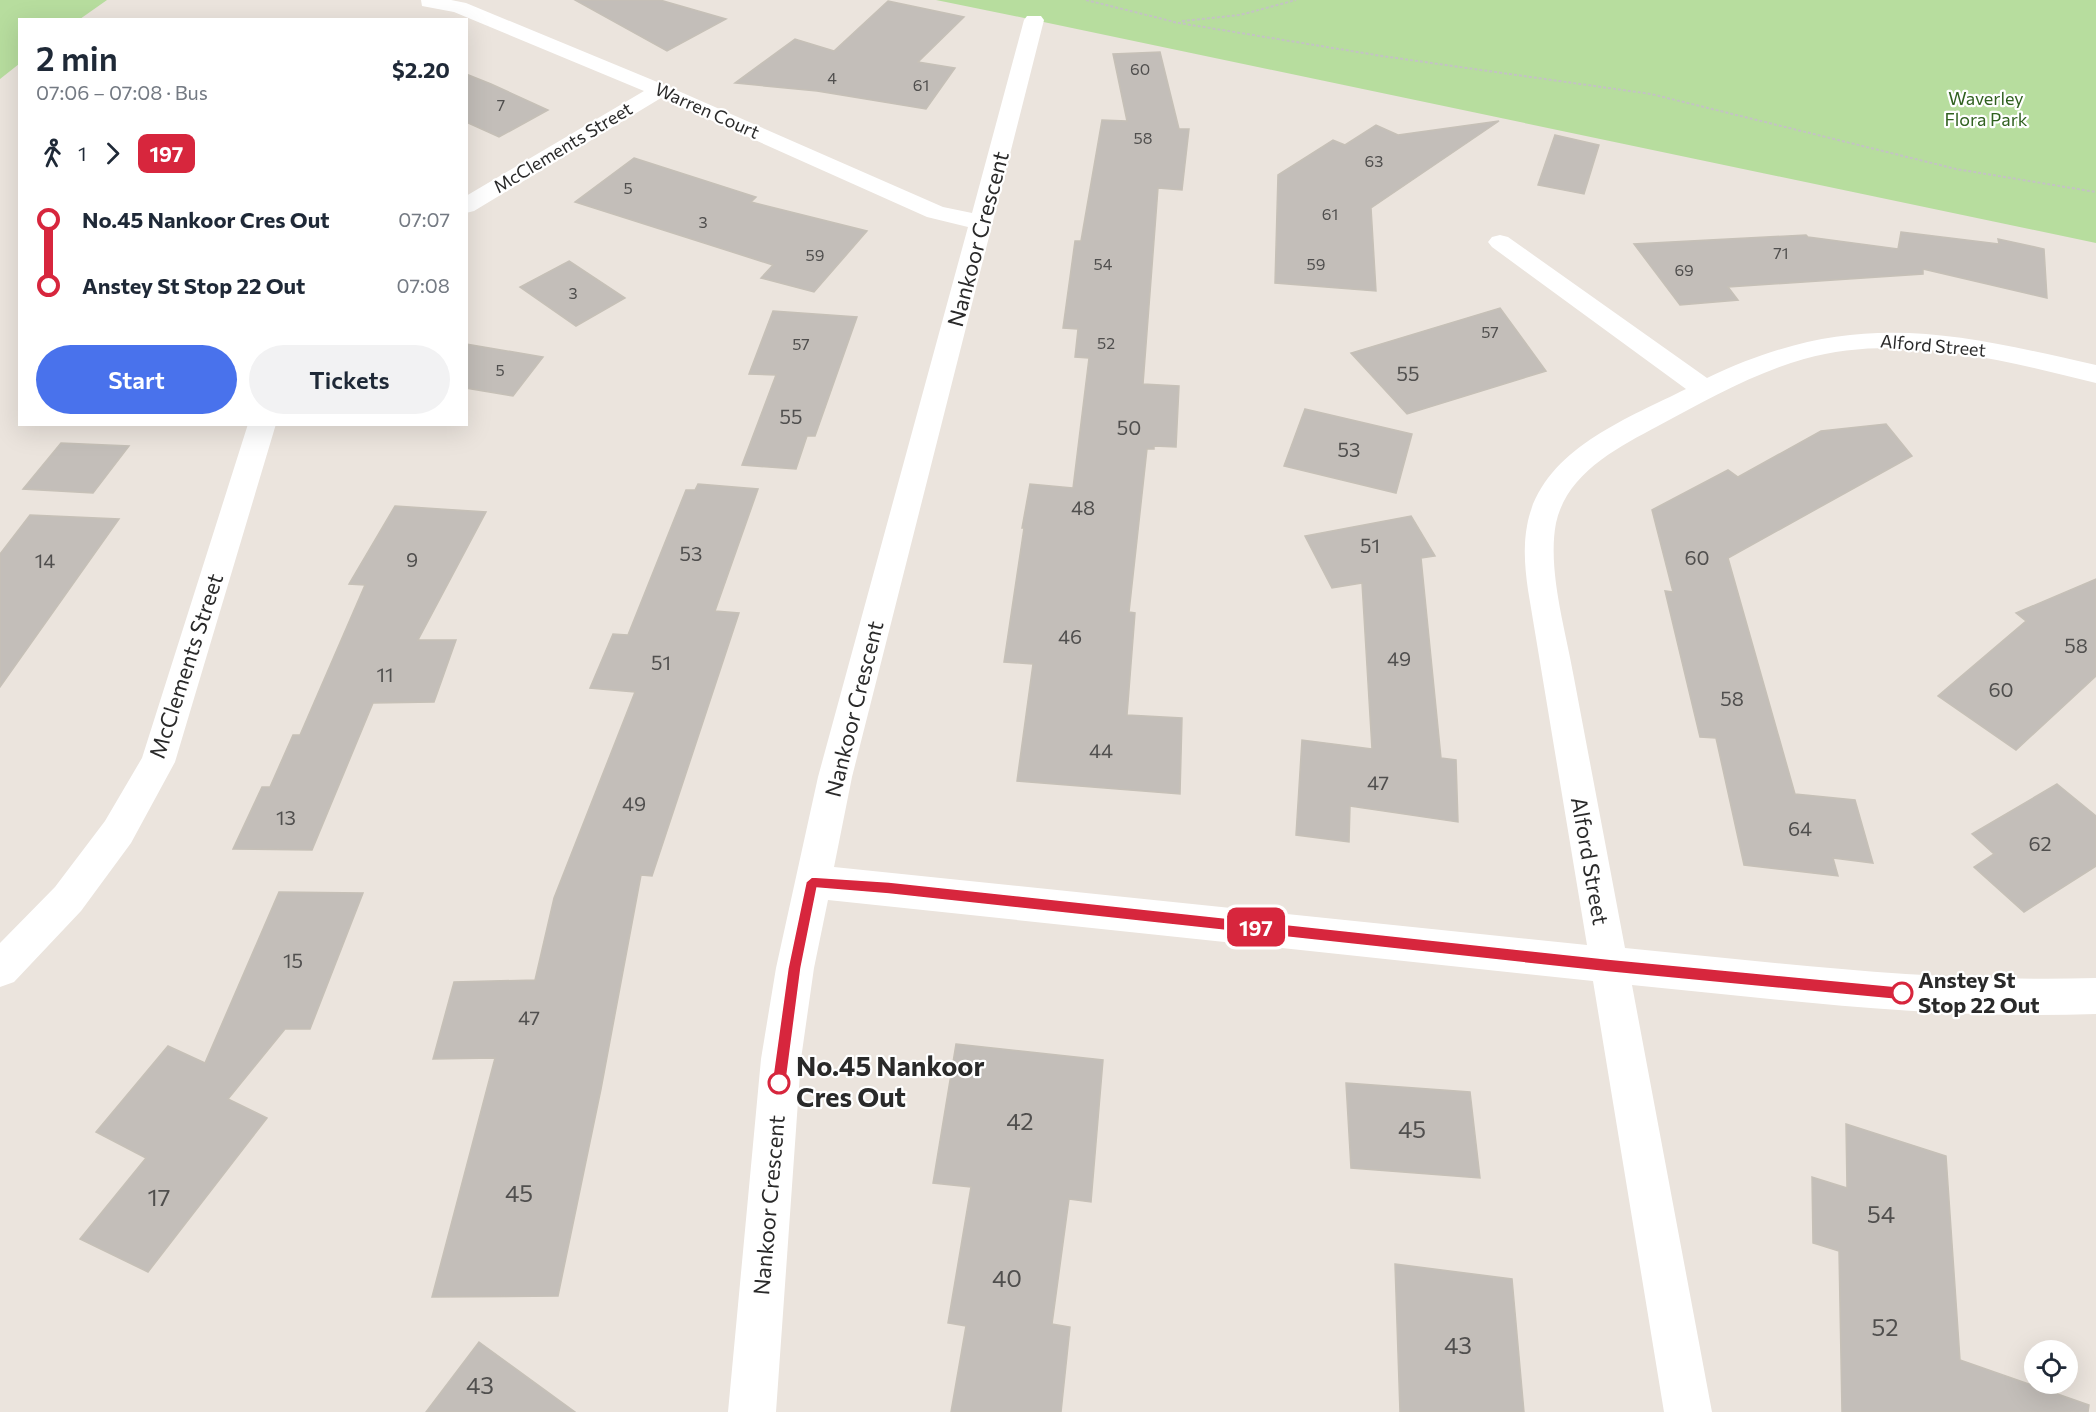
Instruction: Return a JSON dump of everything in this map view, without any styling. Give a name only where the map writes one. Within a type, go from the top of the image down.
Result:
[{"type":"street","name":"Warren Court","points":[[426,5],[459,7],[660,90],[935,212],[958,219],[983,221]]},
{"type":"street","name":"Nankoor Crescent","points":[[752,1412],[781,1059],[795,968],[812,882],[835,777],[1034,20]]},
{"type":"street","name":"McClements Street","points":[[468,205],[660,90]]},
{"type":"street","points":[[1500,242],[1705,390]]},
{"type":"street","name":"Alford Street","points":[[1688,1412],[1541,577],[1540,537],[1545,512],[1572,469],[1596,448],[1705,390],[1772,360],[1814,348],[1856,341],[1904,340],[1954,344],[2096,374]]},
{"type":"street","name":"McClements Street","points":[[0,969],[68,899],[118,832],[158,762],[261,426]]},
{"type":"street","points":[[812,882],[901,889],[1608,965],[1910,994],[2053,998],[2096,996]]},
{"type":"path","points":[[1086,0],[1173,22],[1382,56],[1651,94],[1956,169],[2096,192]]},
{"type":"path","points":[[1173,22],[1224,19],[1296,0]]},
{"type":"green space","points":[[0,0],[107,0],[81,18],[18,18],[18,65],[0,79]]},
{"type":"green space","name":"Waverley Flora Park","points":[[936,0],[2096,0],[2096,243],[1034,20]]},
{"type":"building","points":[[575,0],[660,0],[726,19],[667,51]]},
{"type":"building","points":[[888,1],[964,17],[918,62],[955,68],[926,109],[817,91],[735,83],[795,39],[834,51]]},
{"type":"building","points":[[1160,52],[1179,129],[1189,129],[1182,190],[1158,188],[1143,384],[1179,386],[1176,447],[1154,446],[1154,449],[1147,449],[1129,612],[1135,613],[1127,715],[1182,718],[1180,794],[1017,781],[1033,664],[1004,662],[1024,528],[1022,528],[1030,484],[1073,488],[1089,358],[1075,357],[1078,329],[1063,328],[1075,241],[1081,241],[1102,120],[1127,121],[1113,54]]},
{"type":"building","points":[[468,75],[548,110],[499,137],[468,123]]},
{"type":"building","points":[[1499,121],[1371,208],[1376,291],[1275,283],[1278,175],[1333,140],[1345,145],[1376,125],[1398,135]]},
{"type":"building","points":[[1555,135],[1599,145],[1584,194],[1538,185]]},
{"type":"building","points":[[634,158],[756,197],[751,202],[867,231],[814,292],[761,278],[773,265],[575,202]]},
{"type":"building","points":[[1901,232],[1999,244],[1998,239],[2044,249],[2047,298],[1923,269],[1923,274],[1728,287],[1738,300],[1680,305],[1634,244],[1806,235],[1898,249]]},
{"type":"building","points":[[569,261],[625,298],[576,326],[520,287]]},
{"type":"building","points":[[1500,308],[1546,371],[1407,414],[1351,353]]},
{"type":"building","points":[[773,311],[857,317],[815,436],[807,436],[796,469],[742,465],[776,375],[749,374]]},
{"type":"building","points":[[468,344],[543,357],[513,396],[468,388]]},
{"type":"building","points":[[1305,409],[1412,434],[1396,493],[1284,466]]},
{"type":"building","points":[[1886,424],[1912,456],[1728,558],[1795,794],[1855,800],[1873,863],[1833,858],[1838,876],[1744,865],[1716,738],[1700,737],[1665,591],[1673,592],[1652,510],[1728,470],[1738,477],[1821,431]]},
{"type":"building","points":[[61,443],[129,446],[93,493],[23,489]]},
{"type":"building","points":[[698,484],[758,489],[715,611],[739,613],[652,876],[641,875],[601,1089],[558,1296],[432,1297],[495,1058],[433,1059],[454,982],[535,980],[554,898],[635,692],[590,688],[613,634],[628,635],[686,490],[695,490]]},
{"type":"building","points":[[395,506],[486,512],[418,640],[456,640],[434,702],[373,703],[312,850],[233,849],[262,787],[270,787],[293,735],[300,735],[365,585],[349,584]]},
{"type":"building","points":[[30,515],[119,519],[0,687],[0,554]]},
{"type":"building","points":[[1411,516],[1435,556],[1421,558],[1441,758],[1456,760],[1458,822],[1350,806],[1349,842],[1296,835],[1302,740],[1372,749],[1362,583],[1332,588],[1305,536]]},
{"type":"building","points":[[2096,579],[2096,676],[2016,750],[1938,696],[2026,621],[2016,613]]},
{"type":"building","points":[[2057,784],[2096,816],[2096,866],[2024,912],[1974,867],[1994,854],[1972,834]]},
{"type":"building","points":[[279,892],[363,893],[310,1029],[285,1029],[228,1099],[267,1118],[148,1272],[80,1239],[146,1158],[96,1132],[168,1046],[205,1063]]},
{"type":"building","points":[[956,1044],[1103,1060],[1091,1202],[1069,1199],[1052,1324],[1070,1327],[1061,1412],[951,1412],[966,1326],[948,1323],[971,1187],[933,1183]]},
{"type":"building","points":[[1346,1083],[1470,1092],[1480,1178],[1351,1168]]},
{"type":"building","points":[[1846,1124],[1946,1156],[1960,1360],[2024,1382],[2024,1394],[2057,1394],[2089,1405],[2088,1412],[1842,1412],[1839,1251],[1813,1243],[1812,1177],[1847,1188]]},
{"type":"building","points":[[1395,1264],[1512,1279],[1524,1412],[1400,1412]]},
{"type":"building","points":[[479,1342],[575,1412],[426,1412]]},
{"type":"bus line","name":"197","points":[[779,1083],[795,968],[812,882],[889,888],[1608,965],[1902,993]]},
{"type":"place","name":"Anstey St Stop 22 Out","points":[[1902,993]]},
{"type":"place","name":"No.45 Nankoor Cres Out","points":[[779,1083]]}]
